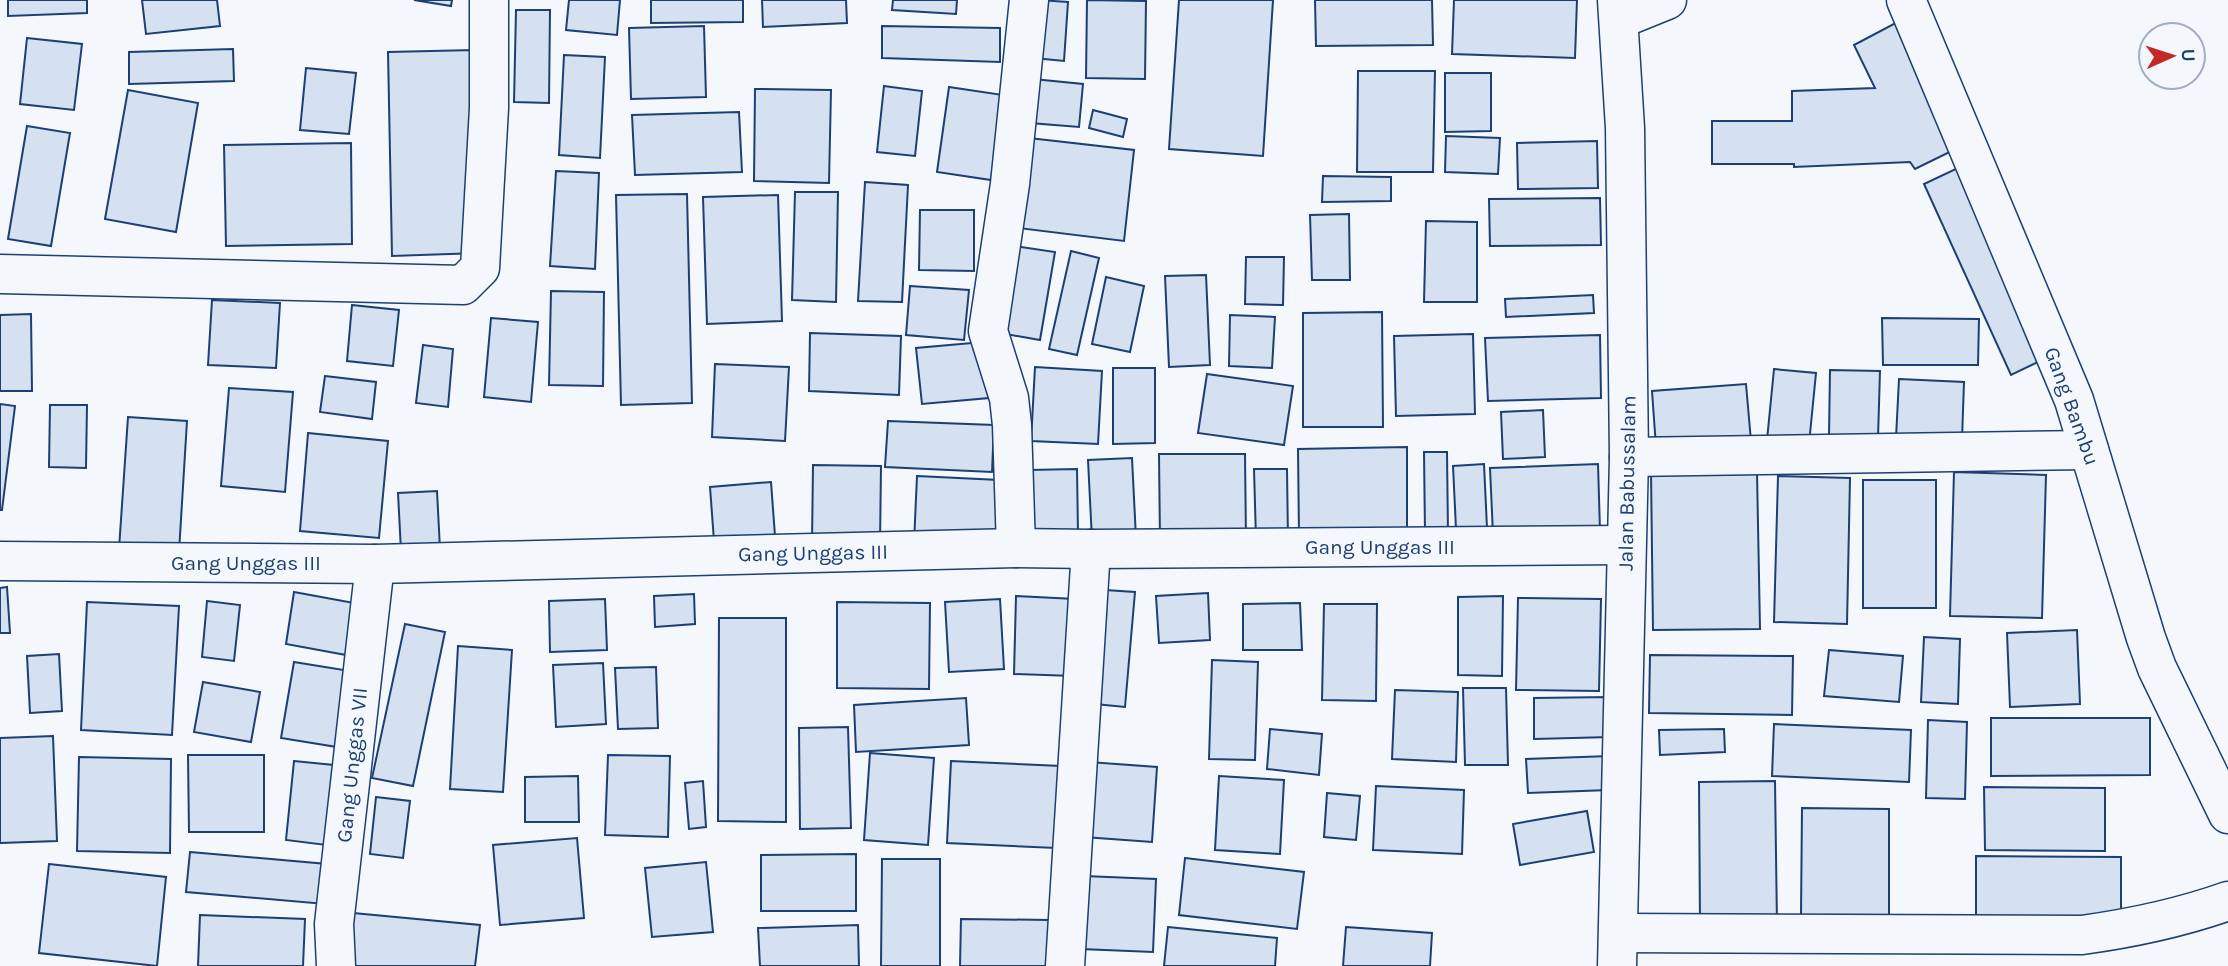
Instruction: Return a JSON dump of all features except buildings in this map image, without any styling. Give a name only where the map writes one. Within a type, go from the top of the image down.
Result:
[{"type":"street","points":[[0,274],[463,285],[480,268],[489,108],[489,0]]},
{"type":"street","points":[[1016,548],[1011,411],[988,331],[1010,184],[1029,0]]},
{"type":"street","points":[[1618,9],[1667,0]]},
{"type":"street","name":"Gang Bambu","points":[[1906,0],[2074,400],[2153,658],[2228,814]]},
{"type":"street","name":"Jalan Babussalam","points":[[1618,9],[1625,128],[1629,457],[1618,950]]},
{"type":"street","points":[[1629,457],[2089,450]]},
{"type":"street","name":"Gang Unggas III","points":[[0,561],[375,564],[1016,548],[1091,550],[1626,545]]},
{"type":"street","points":[[1065,966],[1091,550]]},
{"type":"street","name":"Gang Unggas VII","points":[[336,966],[334,924],[375,564]]},
{"type":"street","points":[[1618,950],[2082,935],[2185,916],[2228,901]]}]
